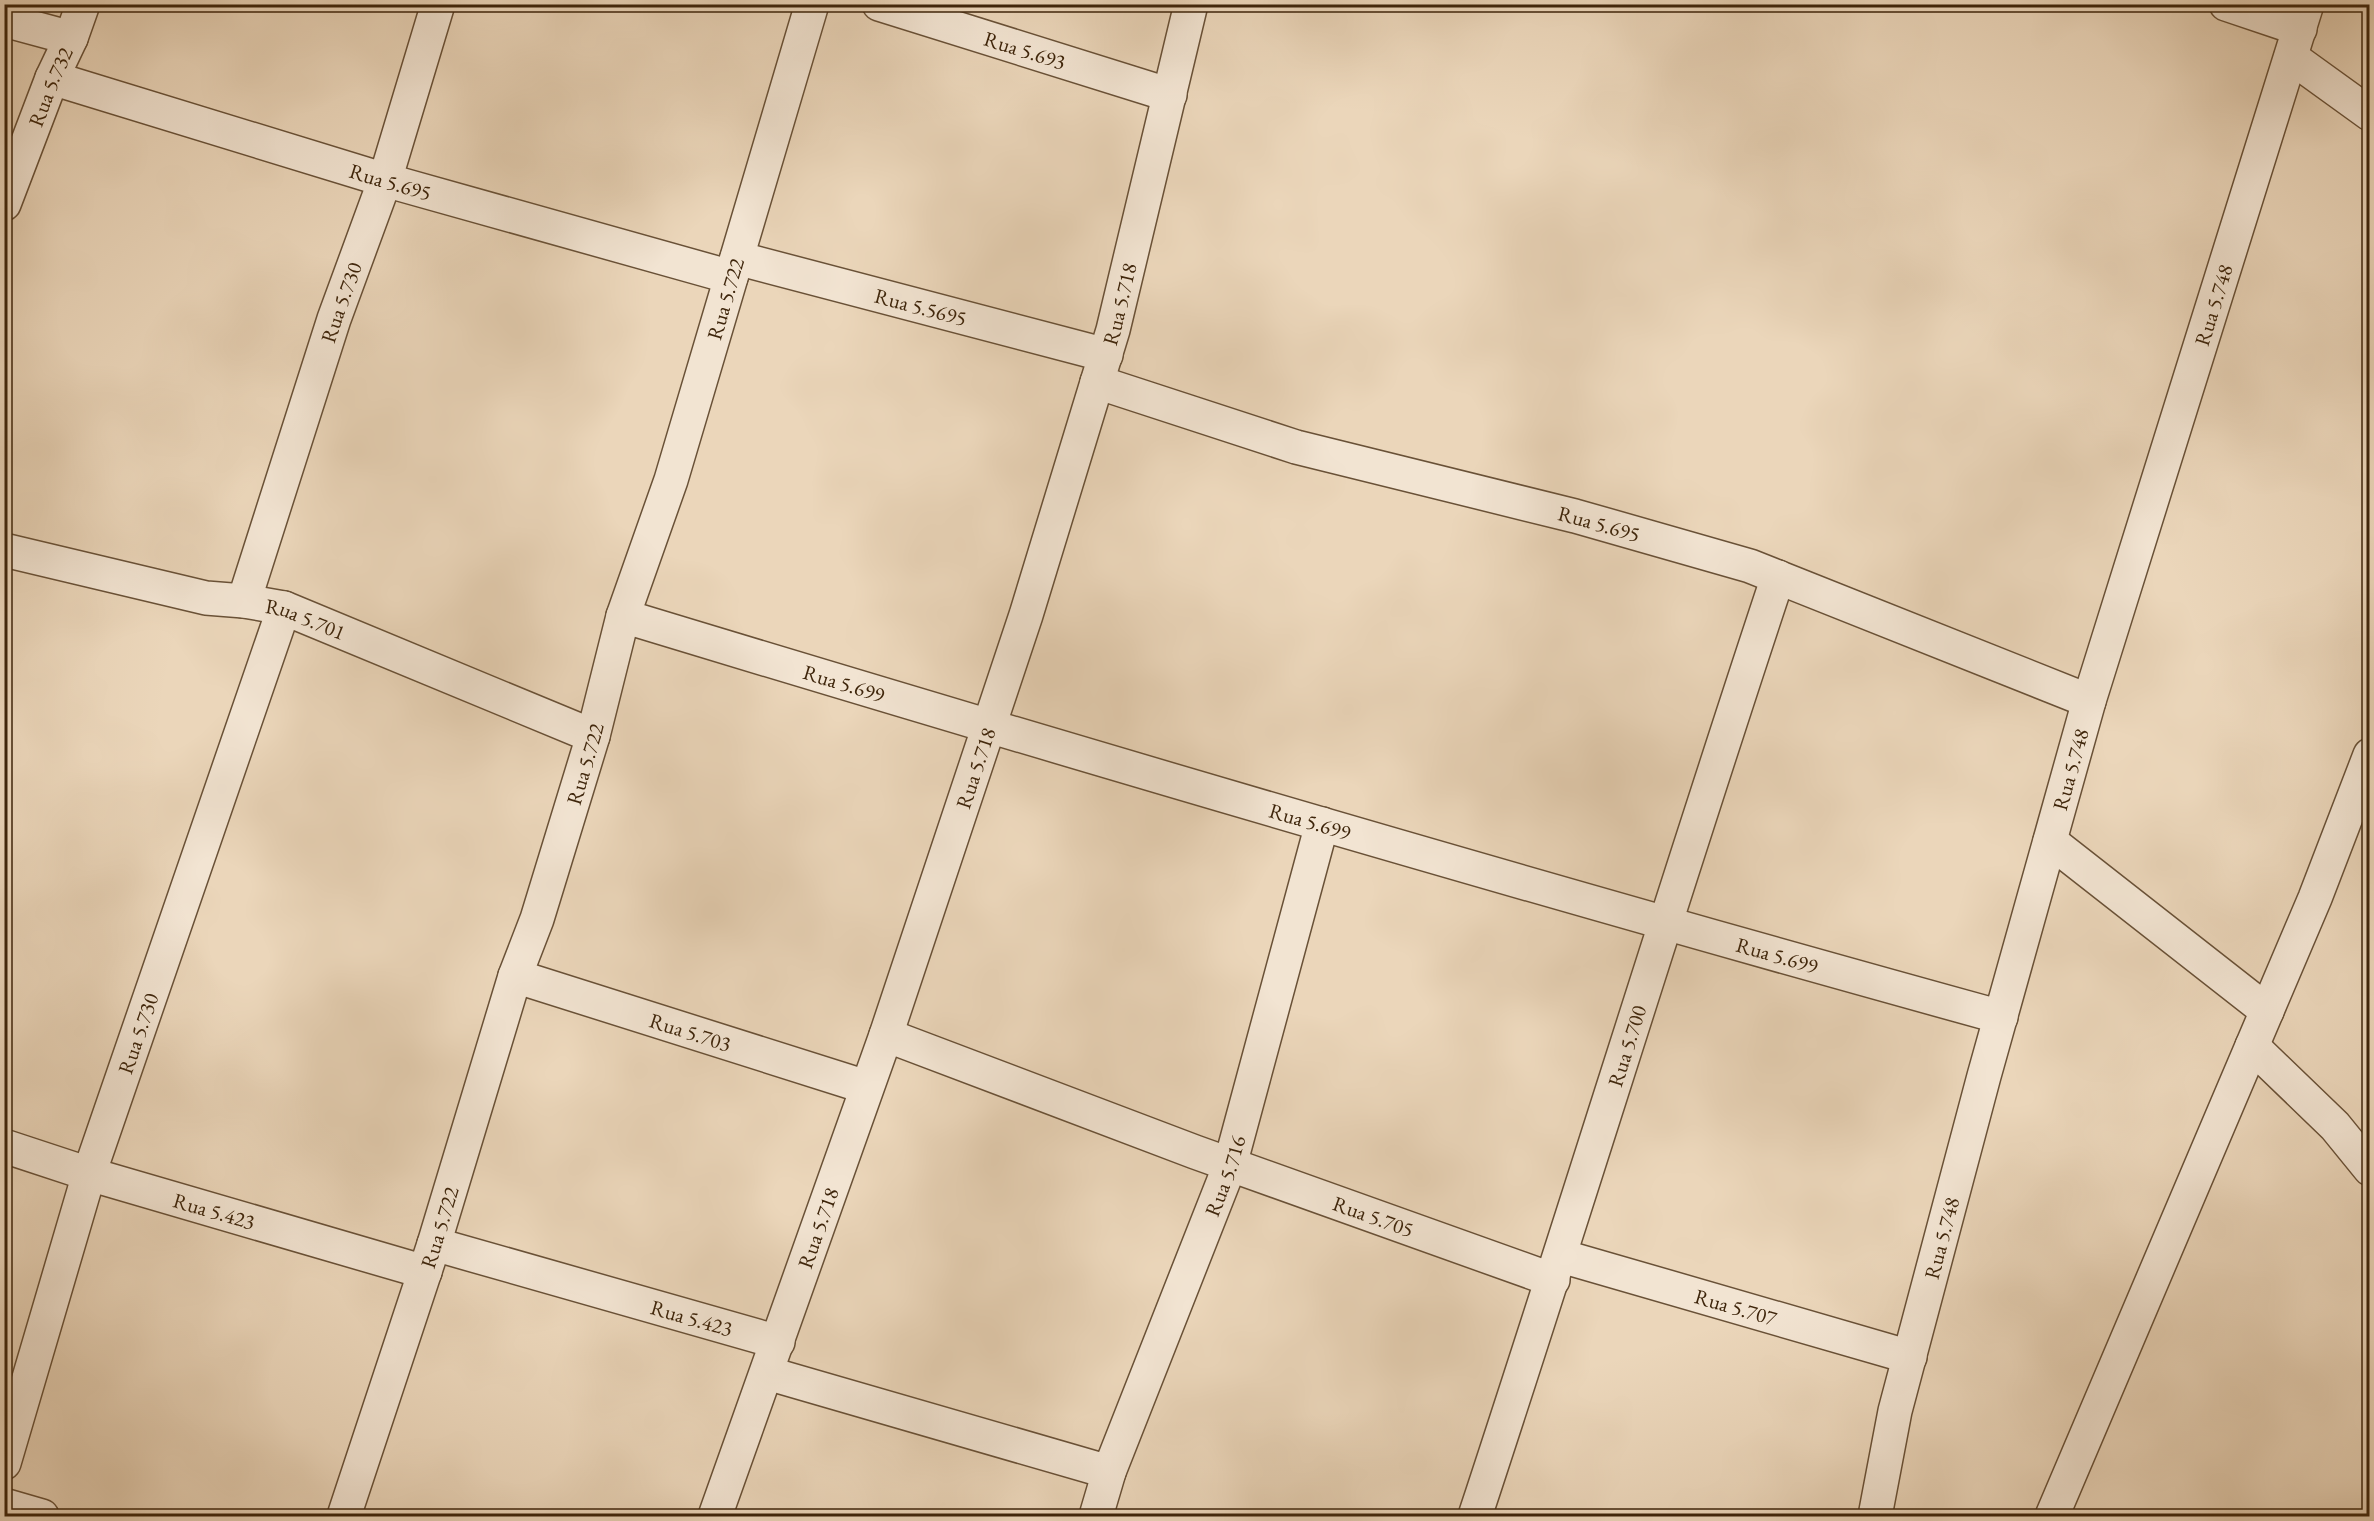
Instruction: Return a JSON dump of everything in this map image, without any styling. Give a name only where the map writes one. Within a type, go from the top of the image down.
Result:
[{"type":"street","name":"Rua 5.732","points":[[4,204],[83,4]]},
{"type":"street","name":"Rua 5.730","points":[[244,601],[334,319],[385,180],[438,4]]},
{"type":"street","name":"Rua 5.722","points":[[344,1516],[430,1258],[515,976],[537,919],[592,736],[623,616],[670,480],[812,4]]},
{"type":"street","name":"Rua 5.693","points":[[879,4],[1170,95]]},
{"type":"street","name":"Rua 5.718","points":[[715,1516],[886,1035],[1026,615],[1101,369],[1191,4]]},
{"type":"street","points":[[2226,4],[2299,30],[2370,114]]},
{"type":"street","points":[[4,20],[71,38]]},
{"type":"street","name":"Rua 5.748","points":[[1875,1516],[1895,1411],[2089,701],[2299,30]]},
{"type":"street","name":"Rua 5.695","points":[[52,78],[385,180],[734,268]]},
{"type":"street","name":"Rua 5.5695","points":[[734,268],[1101,369]]},
{"type":"street","name":"Rua 5.695","points":[[1101,369],[1296,447],[1575,516],[1750,566],[2089,701]]},
{"type":"street","name":"Rua 5.701","points":[[4,550],[206,598],[285,608],[592,736]]},
{"type":"street","name":"Rua 5.700","points":[[1475,1516],[1557,1268],[1665,924],[1778,577]]},
{"type":"street","name":"Rua 5.730","points":[[4,1463],[89,1174],[285,608]]},
{"type":"street","name":"Rua 5.699","points":[[623,616],[989,727],[1665,924],[2001,1017]]},
{"type":"street","points":[[2052,1516],[2315,898],[2370,755]]},
{"type":"street","name":"Rua 5.716","points":[[1095,1516],[1230,1165],[1322,824]]},
{"type":"street","points":[[2050,842],[2267,1011]]},
{"type":"street","name":"Rua 5.703","points":[[515,976],[866,1087]]},
{"type":"street","name":"Rua 5.705","points":[[886,1035],[1230,1165],[1557,1268]]},
{"type":"street","points":[[2252,1046],[2335,1126],[2370,1169]]},
{"type":"street","name":"Rua 5.423","points":[[4,1146],[89,1174],[778,1341]]},
{"type":"street","name":"Rua 5.707","points":[[1557,1268],[1910,1357]]},
{"type":"street","points":[[767,1373],[1110,1472]]},
{"type":"street","points":[[4,1505],[42,1516]]}]
